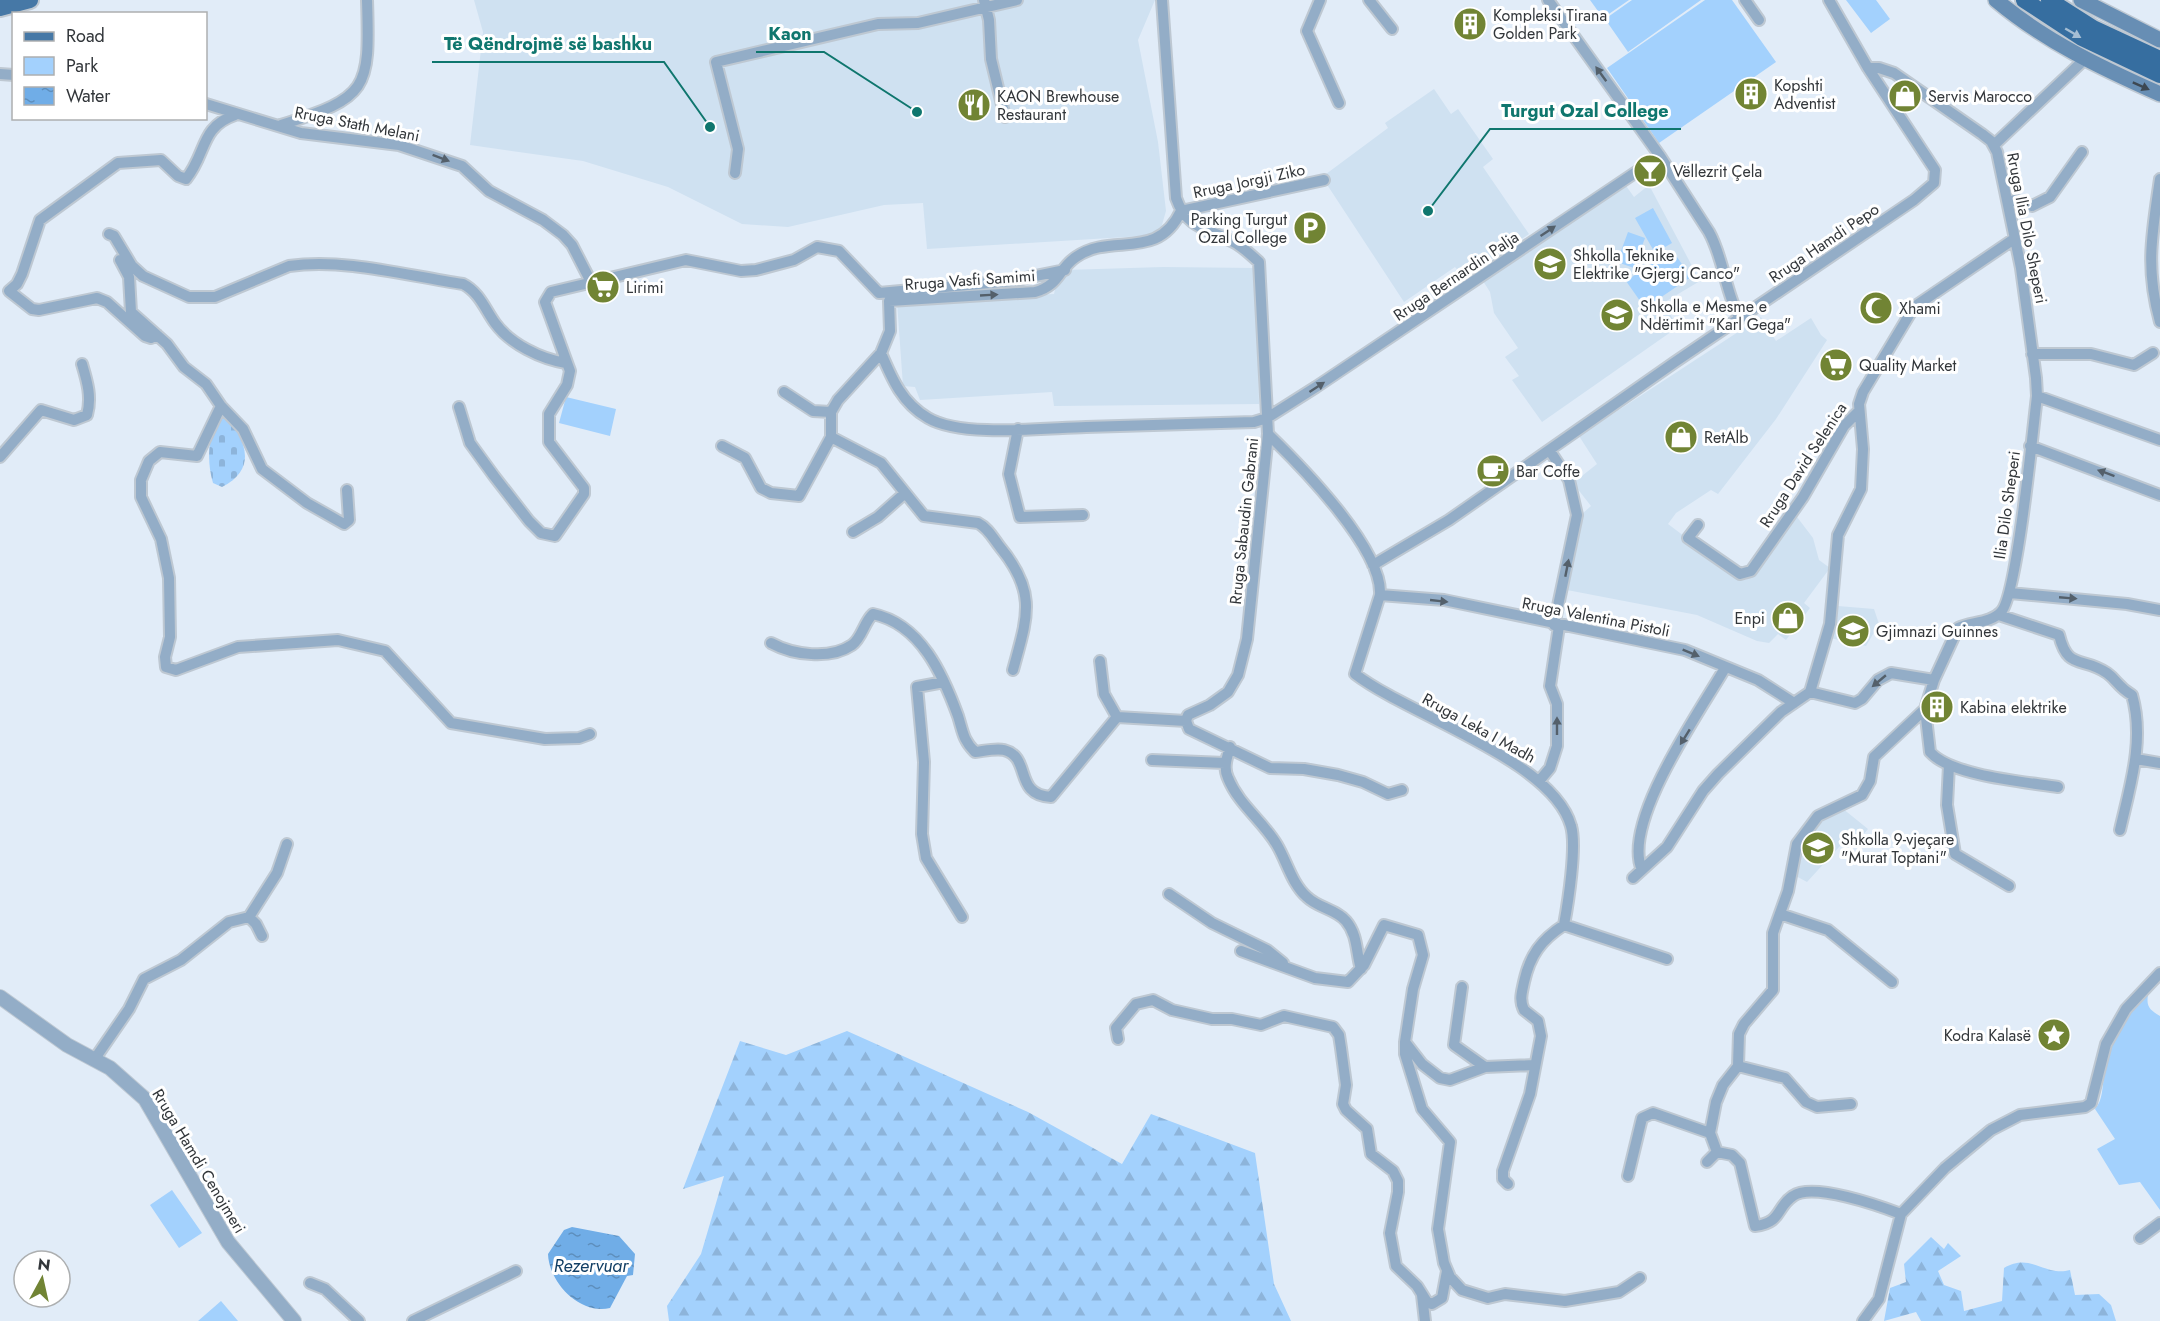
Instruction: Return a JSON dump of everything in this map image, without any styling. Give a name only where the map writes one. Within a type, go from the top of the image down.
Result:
[{"type":"highway","points":[[2024,0],[2082,38],[2160,75]]},
{"type":"highway","points":[[2049,0],[2093,28],[2160,59]]},
{"type":"main road","points":[[0,8],[30,0]]},
{"type":"main road","points":[[1996,0],[2034,28],[2085,59],[2160,94]]},
{"type":"main road","points":[[2081,0],[2160,40]]},
{"type":"street","points":[[281,125],[333,108],[349,98],[360,84],[367,66],[367,0]]},
{"type":"street","points":[[735,173],[736,140],[716,62],[878,24],[918,23],[985,4],[1017,0]]},
{"type":"street","points":[[459,407],[470,443],[494,476],[541,533],[555,536],[584,494],[584,488],[549,442],[549,414],[567,385],[570,371],[545,302],[547,295],[551,292],[686,260],[741,271],[756,270],[794,260],[817,247],[839,251],[879,293],[1011,281],[1065,270],[1076,257],[1093,250],[1154,240],[1167,234],[1181,211],[1176,198],[1161,0]]},
{"type":"street","points":[[1320,0],[1307,32],[1339,103]]},
{"type":"street","points":[[1369,0],[1392,29]]},
{"type":"street","points":[[1548,0],[1660,156],[1715,244],[1740,319]]},
{"type":"street","points":[[1744,0],[1759,20]]},
{"type":"street","name":"Rruga Hamdi Pepo","points":[[1373,566],[1449,520],[1934,183],[1935,170],[1868,68],[1829,0]]},
{"type":"street","points":[[985,4],[991,59],[1005,117]]},
{"type":"street","points":[[1994,146],[2085,59]]},
{"type":"street","name":"Rruga Ilia Dilo Sheperi","points":[[1868,68],[1879,68],[1894,73],[1982,134],[1994,146],[2008,202],[2027,306],[2037,396]]},
{"type":"street","name":"Rruga Stath Melani","points":[[207,104],[235,115],[281,125],[301,133],[399,145],[462,166],[489,191],[543,220],[563,235],[572,245],[591,282]]},
{"type":"street","points":[[157,335],[151,338],[145,336],[107,302],[97,298],[84,298],[39,310],[33,309],[9,291],[17,285],[22,274],[40,220],[118,163],[161,160],[178,176],[186,179],[197,166],[211,128],[221,120],[235,115]]},
{"type":"street","points":[[2008,202],[2014,200],[2032,206],[2050,197],[2082,152]]},
{"type":"street","name":"Rruga Bernardin Palja","points":[[1267,418],[1660,156]]},
{"type":"street","points":[[2160,179],[2149,259],[2151,282],[2160,322]]},
{"type":"street","name":"Rruga Jorgji Ziko","points":[[1181,211],[1324,180]]},
{"type":"street","name":"Rruga Sabaudin Gabrani","points":[[1181,211],[1191,224],[1239,245],[1259,262],[1268,434],[1246,639],[1238,675],[1228,692],[1210,705],[1188,715],[1186,721]]},
{"type":"street","points":[[347,490],[349,520],[344,524],[307,502],[262,469],[243,429],[221,406],[206,384],[184,367],[129,307],[129,277],[109,242],[110,234],[114,236],[132,266],[143,276],[189,297],[215,297],[289,266],[300,264],[326,264],[463,284],[472,289],[496,325],[509,337],[541,356],[566,363]]},
{"type":"street","name":"Rruga David Selenica","points":[[1698,525],[1688,538],[1740,574],[1751,571],[1803,498],[1844,426],[1859,411],[1863,392],[1914,307],[1966,274],[2014,239]]},
{"type":"street","name":"Rruga Vasfi Samimi","points":[[831,412],[854,379],[881,353],[890,331],[889,301],[1035,292],[1048,289],[1065,270]]},
{"type":"street","points":[[881,353],[898,392],[929,419],[973,429],[1254,422],[1267,418]]},
{"type":"street","points":[[2032,354],[2091,354],[2134,365],[2153,353]]},
{"type":"street","points":[[0,457],[40,410],[75,420],[87,415],[90,404],[82,364]]},
{"type":"street","points":[[722,446],[745,458],[761,488],[771,493],[799,496],[831,437],[831,412],[813,411],[784,392]]},
{"type":"street","points":[[2037,396],[2160,440]]},
{"type":"street","name":"Ilia Dilo Sheperi","points":[[1999,615],[2010,593],[2037,396]]},
{"type":"street","points":[[221,406],[211,422],[197,456],[160,452],[149,461],[141,480],[141,497],[161,539],[169,578],[170,637],[165,657],[166,667],[176,670],[238,647],[339,640],[385,651],[451,723],[545,739],[579,738],[590,734]]},
{"type":"street","points":[[1633,878],[1667,847],[1703,791],[1718,774],[1781,712],[1810,692],[1830,624],[1838,535],[1861,489],[1863,449],[1859,411]]},
{"type":"street","points":[[1018,429],[1009,474],[1020,517],[1083,515]]},
{"type":"street","points":[[1268,434],[1319,485],[1373,566],[1380,581],[1380,594]]},
{"type":"street","points":[[831,437],[881,463],[924,516],[978,523],[985,527],[1014,564],[1026,592],[1027,617],[1013,670]]},
{"type":"street","points":[[2030,446],[2160,495]]},
{"type":"street","points":[[1540,780],[1550,768],[1557,746],[1557,704],[1550,686],[1556,626],[1577,515],[1569,480],[1550,451]]},
{"type":"street","points":[[853,532],[878,517],[905,493]]},
{"type":"street","points":[[2010,593],[2127,604],[2160,610]]},
{"type":"street","name":"Rruga Valentina Pistoli","points":[[1380,594],[1443,600],[1556,626],[1685,650],[1758,680],[1794,703]]},
{"type":"street","name":"Rruga Leka I Madh","points":[[1380,594],[1355,674],[1540,780],[1566,812],[1572,829],[1564,926]]},
{"type":"street","points":[[771,643],[787,652],[832,653],[853,644],[869,618],[873,614],[879,616],[926,646],[944,682],[958,718],[963,741],[975,752],[1002,749],[1011,752],[1017,758],[1029,789],[1039,796],[1051,797],[1117,717]]},
{"type":"street","points":[[2058,787],[1949,765],[1930,752],[1925,709],[1934,680],[1958,628],[1999,615],[2059,634],[2063,652],[2070,658],[2106,672],[2117,687],[2132,695],[2136,710],[2136,759],[2120,830]]},
{"type":"street","points":[[1100,661],[1104,694],[1117,717]]},
{"type":"street","points":[[1642,870],[1639,863],[1640,843],[1652,799],[1666,766],[1725,668]]},
{"type":"street","points":[[1810,692],[1855,703],[1863,699],[1878,680],[1891,673],[1934,680]]},
{"type":"street","points":[[944,682],[917,687],[924,762],[922,834],[926,858],[962,917]]},
{"type":"street","points":[[1717,1152],[1710,1133],[1716,1102],[1723,1085],[1738,1066],[1739,1034],[1744,1024],[1773,990],[1773,933],[1788,891],[1797,844],[1818,816],[1862,795],[1870,781],[1874,757],[1925,709]]},
{"type":"street","points":[[1117,717],[1186,721],[1189,729],[1270,768],[1304,769],[1338,775],[1363,782],[1388,794],[1402,790]]},
{"type":"street","points":[[1230,747],[1226,763],[1227,778],[1251,814],[1277,844],[1295,881],[1307,897],[1341,916],[1348,923],[1357,946],[1360,969]]},
{"type":"street","points":[[2136,759],[2160,763]]},
{"type":"street","points":[[1152,760],[1226,763]]},
{"type":"street","points":[[1949,765],[1947,805],[1955,854],[2009,886]]},
{"type":"street","points":[[94,1060],[129,1009],[144,979],[181,960],[229,922],[249,917],[277,873],[287,844]]},
{"type":"street","points":[[1169,894],[1212,923],[1268,950],[1288,967]]},
{"type":"street","points":[[1780,914],[1828,930],[1892,982]]},
{"type":"street","points":[[249,917],[256,924],[262,936]]},
{"type":"street","points":[[1241,951],[1336,983],[1348,982],[1360,969],[1384,925],[1418,935],[1423,955],[1413,989],[1405,1054],[1422,1109],[1450,1142],[1438,1229],[1448,1271],[1462,1290],[1483,1298],[1505,1294],[1554,1301],[1598,1297],[1619,1292],[1640,1278]]},
{"type":"street","points":[[1508,1184],[1503,1179],[1503,1171],[1530,1094],[1541,1028],[1521,1004],[1528,962],[1542,941],[1564,926],[1667,958]]},
{"type":"street","points":[[1863,1321],[1879,1299],[1901,1214],[1945,1168],[1991,1130],[2020,1115],[2085,1107],[2091,1103],[2106,1044],[2126,1009],[2160,973]]},
{"type":"street","points":[[1461,987],[1454,1046],[1485,1067]]},
{"type":"street","name":"Rruga Hamdi Cenojmeri","points":[[0,997],[67,1045],[110,1068],[145,1099],[228,1242],[294,1321]]},
{"type":"street","points":[[1118,1039],[1116,1028],[1136,1004],[1154,1000],[1189,1016],[1232,1019],[1261,1025],[1284,1016],[1333,1027],[1341,1041],[1346,1085],[1343,1104],[1346,1110],[1364,1124],[1370,1135],[1371,1154],[1393,1171],[1398,1181],[1390,1233],[1396,1266],[1427,1302],[1432,1304],[1442,1298],[1448,1271]]},
{"type":"street","points":[[1405,1042],[1422,1064],[1440,1078],[1450,1080],[1485,1067],[1534,1065]]},
{"type":"street","points":[[1738,1066],[1785,1078],[1806,1102],[1817,1107],[1851,1104]]},
{"type":"street","points":[[1628,1176],[1642,1118],[1647,1114],[1653,1113],[1710,1133]]},
{"type":"street","points":[[1717,1152],[1732,1155],[1740,1163],[1755,1226],[1766,1225],[1775,1219],[1794,1194],[1805,1192],[1867,1201],[1901,1214]]},
{"type":"street","points":[[1707,1162],[1717,1152]]},
{"type":"street","points":[[2140,1238],[2160,1223]]},
{"type":"street","points":[[413,1321],[516,1271]]},
{"type":"street","points":[[310,1283],[325,1289],[359,1321]]},
{"type":"street","points":[[1422,1295],[1425,1321]]},
{"type":"shaded area","points":[[474,0],[1155,0],[1138,40],[1158,142],[1166,211],[1159,235],[927,249],[923,203],[884,205],[788,227],[742,224],[668,187],[583,161],[470,145],[483,32]]},
{"type":"shaded area","points":[[1434,89],[1451,114],[1458,109],[1493,159],[1483,167],[1529,234],[1464,278],[1455,267],[1404,302],[1322,177],[1388,128],[1385,123]]},
{"type":"shaded area","name":"Shkolla e Mesme e Ndërtimit \"Karl Gega\"","points":[[1624,183],[1634,197],[1649,185],[1700,281],[1663,303],[1678,327],[1542,422],[1512,380],[1519,376],[1505,357],[1518,348],[1494,313],[1490,292],[1483,281]]},
{"type":"shaded area","points":[[1163,267],[1256,268],[1259,404],[1054,406],[1052,392],[920,400],[915,387],[903,386],[897,302],[1054,294],[1057,281],[1065,270]]},
{"type":"shaded area","points":[[1761,317],[1776,341],[1811,318],[1821,335],[1827,340],[1776,419],[1718,494],[1711,490],[1676,513],[1668,524],[1741,579],[1746,580],[1794,513],[1813,538],[1819,560],[1830,568],[1804,603],[1810,608],[1786,640],[1778,634],[1769,643],[1757,641],[1697,615],[1567,590],[1582,514],[1591,506],[1573,483],[1597,464],[1579,436]]},
{"type":"shaded area","name":"Gjimnazi Guinnes","points":[[1838,606],[1874,609],[1879,624],[1866,646],[1830,638]]},
{"type":"shaded area","name":"Shkolla 9-vjeçare \"Murat Toptani\"","points":[[1842,808],[1868,829],[1858,841],[1850,835],[1807,882],[1794,875],[1799,845],[1816,822]]},
{"type":"green space","points":[[1590,0],[1629,0],[1603,18]]},
{"type":"green space","points":[[1632,0],[1701,0],[1628,52],[1605,19]]},
{"type":"green space","points":[[1705,0],[1732,0],[1776,62],[1659,143],[1607,68]]},
{"type":"green space","points":[[1846,0],[1876,0],[1890,19],[1871,33]]},
{"type":"green space","points":[[1653,208],[1672,243],[1655,253],[1635,218]]},
{"type":"green space","points":[[1628,232],[1645,238],[1634,268],[1617,262]]},
{"type":"green space","points":[[1672,250],[1691,277],[1645,308],[1626,281]]},
{"type":"green space","points":[[566,397],[616,409],[610,436],[559,423]]},
{"type":"green space","points":[[222,411],[242,441],[245,461],[234,479],[222,487],[213,483],[209,455],[211,436]]},
{"type":"green space","points":[[2148,995],[2150,1008],[2160,1016],[2160,1210],[2140,1182],[2119,1185],[2097,1149],[2115,1139],[2095,1109],[2101,1098],[2106,1065],[2113,1042],[2123,1021]]},
{"type":"green space","points":[[847,1031],[1028,1112],[1122,1164],[1151,1114],[1255,1153],[1274,1284],[1291,1321],[669,1321],[667,1306],[701,1254],[724,1176],[683,1189],[740,1041],[786,1055]]},
{"type":"green space","points":[[172,1190],[202,1233],[179,1248],[150,1205]]},
{"type":"green space","points":[[1931,1237],[1944,1249],[1948,1243],[1961,1256],[1938,1271],[1944,1285],[1961,1291],[1964,1311],[2002,1301],[2004,1268],[2014,1264],[2030,1263],[2053,1270],[2070,1270],[2075,1295],[2099,1294],[2111,1305],[2116,1321],[1921,1321],[1916,1312],[1884,1321],[1890,1288],[1906,1282],[1904,1264]]},
{"type":"green space","points":[[221,1301],[238,1321],[198,1321]]},
{"type":"water","name":"Rezervuar","points":[[572,1227],[619,1236],[635,1254],[633,1275],[627,1276],[610,1308],[588,1307],[577,1302],[560,1286],[554,1276],[548,1254],[564,1230]]},
{"type":"place","name":"Kompleksi Tirana Golden Park","points":[[1470,24]]},
{"type":"place","name":"Kopshti Adventist","points":[[1751,94]]},
{"type":"place","name":"Servis Marocco","points":[[1905,96]]},
{"type":"place","name":"KAON Brewhouse Restaurant","points":[[974,105]]},
{"type":"place","name":"Kaon","points":[[917,112]]},
{"type":"place","name":"Të Qëndrojmë së bashku","points":[[710,127]]},
{"type":"place","name":"Vëllezrit Çela","points":[[1650,171]]},
{"type":"place","name":"Turgut Ozal College","points":[[1428,211]]},
{"type":"place","name":"Parking Turgut Ozal College","points":[[1310,228]]},
{"type":"place","name":"Shkolla Teknike Elektrike \"Gjergj Canco\"","points":[[1550,264]]},
{"type":"place","name":"Lirimi","points":[[603,287]]},
{"type":"place","name":"Xhami","points":[[1876,308]]},
{"type":"place","name":"Shkolla e Mesme e Ndërtimit \"Karl Gega\"","points":[[1617,315]]},
{"type":"place","name":"Quality Market","points":[[1836,365]]},
{"type":"place","name":"RetAlb","points":[[1681,437]]},
{"type":"place","name":"Bar Coffe","points":[[1493,471]]},
{"type":"place","name":"Enpi","points":[[1788,618]]},
{"type":"place","name":"Gjimnazi Guinnes","points":[[1853,631]]},
{"type":"place","name":"Kabina elektrike","points":[[1937,707]]},
{"type":"place","name":"Shkolla 9-vjeçare \"Murat Toptani\"","points":[[1818,848]]},
{"type":"place","name":"Kodra Kalasë","points":[[2054,1035]]}]
